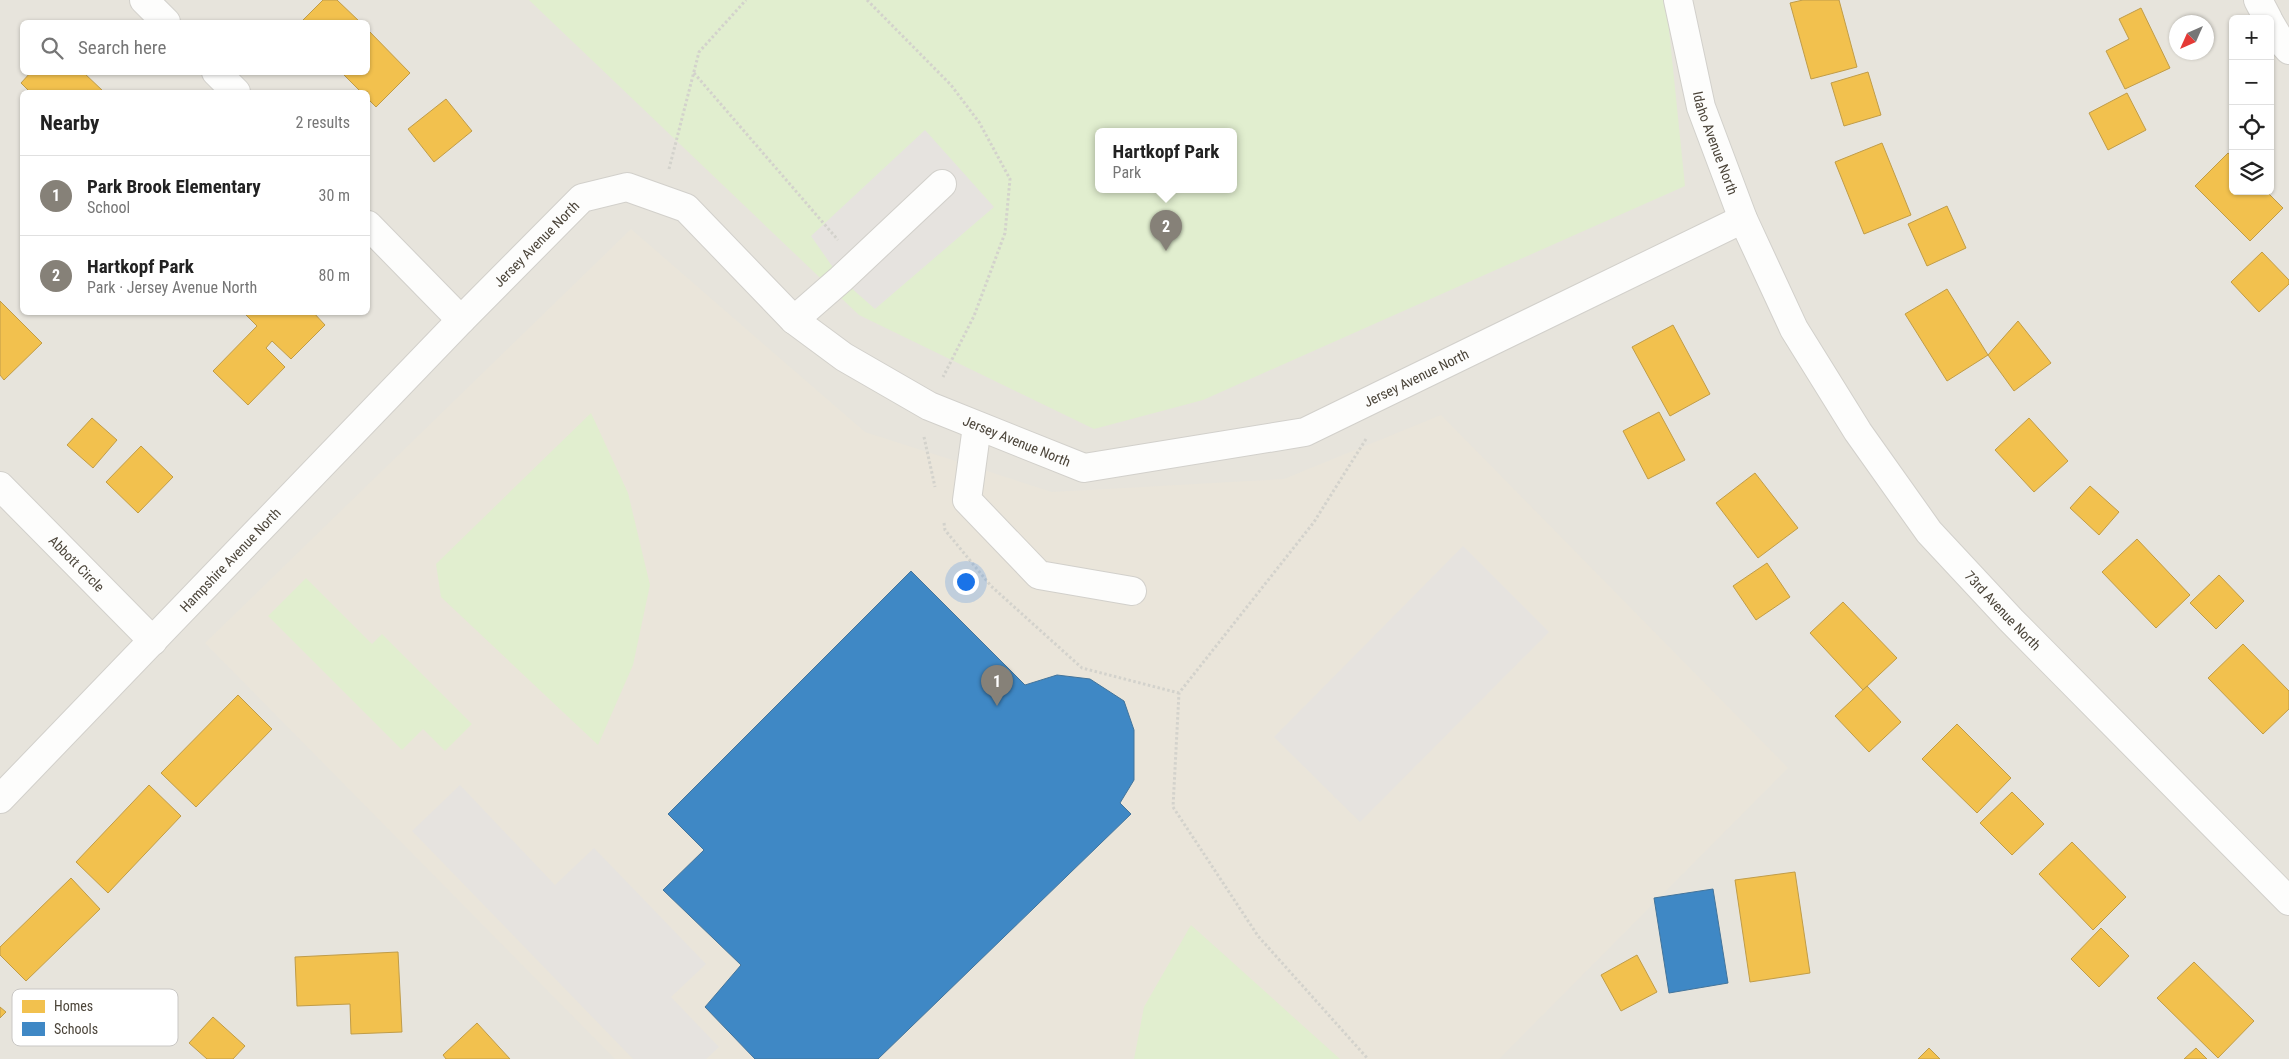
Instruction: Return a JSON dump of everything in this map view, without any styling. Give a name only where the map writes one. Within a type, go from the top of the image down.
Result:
[{"type":"street","points":[[144,0],[164,20]]},
{"type":"street","name":"Idaho Avenue North","points":[[1678,0],[1702,107],[1743,219],[1770,278]]},
{"type":"street","points":[[2258,0],[2266,15]]},
{"type":"street","points":[[2274,30],[2289,50]]},
{"type":"street","points":[[219,75],[234,90]]},
{"type":"street","points":[[794,320],[942,184]]},
{"type":"street","name":"Jersey Avenue North","points":[[461,320],[582,198],[626,187],[686,208],[794,320],[844,357],[929,406],[1084,468],[1304,432],[1743,219]]},
{"type":"street","points":[[370,227],[461,320]]},
{"type":"street","name":"73rd Avenue North","points":[[1770,278],[1794,329],[1858,432],[1928,532],[2011,620],[2289,901]]},
{"type":"street","name":"Hampshire Avenue North","points":[[0,799],[461,320]]},
{"type":"street","points":[[978,426],[967,500],[1039,575],[1132,591]]},
{"type":"street","name":"Abbott Circle","points":[[0,486],[153,642]]},
{"type":"path","points":[[659,198],[673,160],[699,52],[746,0]]},
{"type":"path","points":[[867,0],[951,85],[979,122],[1010,179],[1005,233],[974,316],[929,406],[924,436],[936,492]]},
{"type":"path","points":[[694,73],[858,263]]},
{"type":"path","points":[[1355,407],[1368,436],[1314,522],[1179,693],[1173,807],[1258,936],[1368,1059]]},
{"type":"path","points":[[943,520],[945,530],[991,586],[1082,668],[1179,693]]},
{"type":"shaded area","points":[[0,0],[2289,0],[2289,1059],[0,1059]]},
{"type":"shaded area","points":[[925,130],[994,207],[875,309],[841,279],[811,236]]},
{"type":"shaded area","points":[[631,229],[865,432],[1052,492],[1284,479],[1441,415],[1788,768],[1499,1059],[615,1059],[205,643]]},
{"type":"shaded area","points":[[1463,546],[1549,632],[1360,822],[1274,737]]},
{"type":"shaded area","points":[[460,785],[555,885],[594,848],[706,964],[671,997],[719,1047],[706,1059],[633,1059],[412,831]]},
{"type":"green space","points":[[529,0],[1666,0],[1685,186],[1203,400],[1094,429],[859,315]]},
{"type":"green space","points":[[591,413],[628,493],[650,585],[633,665],[598,745],[441,597],[436,564]]},
{"type":"green space","points":[[306,578],[372,644],[382,634],[472,724],[445,751],[423,729],[402,750],[268,616]]},
{"type":"green space","points":[[1191,925],[1340,1059],[1134,1059],[1144,1007]]},
{"type":"building: Homes","points":[[323,0],[337,0],[358,20],[303,20]]},
{"type":"building: Homes","points":[[1803,0],[1839,0],[1857,67],[1811,79],[1790,3]]},
{"type":"building: Homes","points":[[2141,8],[2170,68],[2125,89],[2106,51],[2129,39],[2119,19]]},
{"type":"building: Homes","points":[[370,32],[410,73],[376,107],[370,101],[370,90],[359,90],[344,75],[370,75]]},
{"type":"building: Homes","points":[[1868,72],[1881,115],[1844,126],[1831,83]]},
{"type":"building: Homes","points":[[28,75],[86,75],[102,90],[28,90],[21,83]]},
{"type":"building: Homes","points":[[2127,93],[2146,130],[2108,150],[2089,113]]},
{"type":"building: Homes","points":[[446,99],[472,131],[434,162],[408,129]]},
{"type":"building: Homes","points":[[1882,143],[1911,215],[1864,234],[1835,162]]},
{"type":"building: Homes","points":[[2228,153],[2229,195],[2270,195],[2283,208],[2250,241],[2195,186]]},
{"type":"building: Homes","points":[[1947,206],[1966,248],[1927,266],[1908,224]]},
{"type":"building: Homes","points":[[2262,252],[2289,280],[2289,284],[2259,312],[2231,282]]},
{"type":"building: Homes","points":[[1947,289],[1988,355],[1947,381],[1905,314]]},
{"type":"building: Homes","points":[[0,301],[42,343],[4,380],[0,375]]},
{"type":"building: Homes","points":[[246,315],[316,315],[325,325],[291,359],[272,341],[266,348],[285,367],[248,405],[213,371],[257,326]]},
{"type":"building: Homes","points":[[2018,321],[2051,363],[2014,391],[1988,355]]},
{"type":"building: Homes","points":[[1673,325],[1710,394],[1670,416],[1632,347]]},
{"type":"building: Homes","points":[[1659,412],[1685,460],[1648,479],[1623,431]]},
{"type":"building: Homes","points":[[92,418],[117,440],[93,468],[67,445]]},
{"type":"building: Homes","points":[[2029,418],[2068,461],[2034,492],[1995,450]]},
{"type":"building: Homes","points":[[141,446],[173,477],[138,513],[106,482]]},
{"type":"building: Homes","points":[[1755,473],[1798,528],[1758,558],[1716,503]]},
{"type":"building: Homes","points":[[2090,486],[2119,512],[2099,535],[2070,508]]},
{"type":"building: Homes","points":[[2137,539],[2190,595],[2156,628],[2102,572]]},
{"type":"building: Homes","points":[[1767,563],[1790,597],[1756,620],[1733,586]]},
{"type":"building: Homes","points":[[2219,575],[2244,601],[2216,629],[2190,603]]},
{"type":"building: Homes","points":[[1843,602],[1897,658],[1863,690],[1810,633]]},
{"type":"building: Homes","points":[[2243,644],[2289,691],[2289,709],[2263,734],[2208,678]]},
{"type":"building: Homes","points":[[1867,686],[1901,722],[1869,752],[1835,716]]},
{"type":"building: Homes","points":[[238,695],[272,729],[196,807],[161,773]]},
{"type":"building: Homes","points":[[1957,724],[2011,778],[1977,813],[1922,759]]},
{"type":"building: Homes","points":[[149,785],[181,816],[108,893],[76,862]]},
{"type":"building: Homes","points":[[2012,792],[2044,824],[2012,855],[1980,823]]},
{"type":"building: Homes","points":[[2072,842],[2126,897],[2093,930],[2039,874]]},
{"type":"building: Homes","points":[[1795,872],[1810,973],[1750,982],[1735,880]]},
{"type":"building: Homes","points":[[71,878],[100,909],[26,981],[0,955],[0,947]]},
{"type":"building: Homes","points":[[2101,928],[2129,956],[2099,987],[2071,959]]},
{"type":"building: Homes","points":[[398,952],[402,1032],[351,1034],[350,1004],[297,1006],[295,957]]},
{"type":"building: Homes","points":[[1637,955],[1657,992],[1621,1011],[1601,975]]},
{"type":"building: Homes","points":[[2194,962],[2254,1021],[2218,1058],[2157,998]]},
{"type":"building: Homes","points":[[0,1007],[6,1012],[0,1018]]},
{"type":"building: Homes","points":[[213,1017],[245,1046],[233,1059],[207,1059],[189,1043]]},
{"type":"building: Homes","points":[[477,1023],[510,1059],[446,1059],[443,1055]]},
{"type":"building: Homes","points":[[1929,1048],[1940,1059],[1918,1059]]},
{"type":"building: Homes","points":[[2196,1048],[2207,1059],[2184,1059]]},
{"type":"building: Schools","points":[[911,571],[1025,685],[1057,675],[1090,679],[1124,701],[1134,730],[1134,780],[1120,803],[1131,814],[878,1059],[755,1059],[705,1007],[741,965],[663,890],[704,850],[668,814]]},
{"type":"building: Schools","points":[[1713,889],[1728,983],[1669,993],[1654,898]]},
{"type":"place","name":"Hartkopf Park","points":[[1166,251]]},
{"type":"place","name":"Park Brook Elementary","points":[[997,706]]}]
